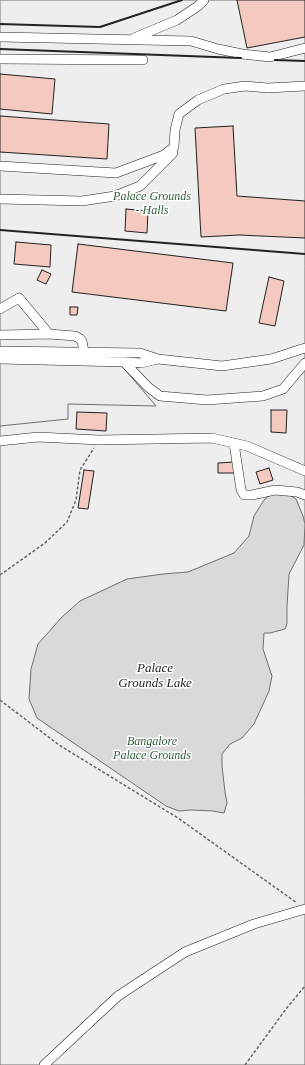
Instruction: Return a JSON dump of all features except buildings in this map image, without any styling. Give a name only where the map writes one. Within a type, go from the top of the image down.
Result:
[{"type":"lane","points":[[132,40],[177,20],[198,6],[204,0]]},
{"type":"lane","points":[[0,37],[191,41],[242,54],[270,57],[305,48]]},
{"type":"lane","points":[[0,59],[143,60]]},
{"type":"lane","points":[[0,199],[82,201],[115,196],[140,186],[172,154],[179,114],[198,100],[224,89],[245,86],[268,88],[305,86]]},
{"type":"lane","points":[[0,166],[116,173],[164,155],[174,147]]},
{"type":"lane","points":[[0,309],[19,298],[49,334]]},
{"type":"lane","points":[[29,334],[30,356]]},
{"type":"lane","points":[[0,335],[49,334],[75,336],[82,341],[85,357]]},
{"type":"lane","points":[[0,359],[30,356],[85,357],[140,354],[158,359],[222,366],[271,359],[305,348]]},
{"type":"lane","points":[[0,351],[30,356]]},
{"type":"lane","points":[[85,357],[141,363],[158,359]]},
{"type":"lane","points":[[124,362],[148,387],[160,396],[207,400],[263,396],[283,389],[305,363]]},
{"type":"lane","points":[[0,441],[38,437],[99,440],[212,438],[247,446],[305,471]]},
{"type":"lane","points":[[234,443],[241,490],[244,495],[252,495],[275,490],[297,492],[305,495]]},
{"type":"lane","points":[[44,1065],[118,996],[185,952],[254,924],[302,907]]},
{"type":"path","points":[[0,575],[45,543],[67,522],[76,500],[80,470],[99,440]]},
{"type":"path","points":[[0,700],[59,745],[178,818],[302,907]]},
{"type":"path","points":[[245,1065],[286,1009],[305,986]]},
{"type":"green space","name":"Bangalore Palace Grounds","points":[[0,0],[305,0],[305,1065],[0,1065]]},
{"type":"shaded area","points":[[0,362],[122,366],[156,406],[68,404],[68,419],[0,426]]},
{"type":"water","name":"Palace Grounds Lake","points":[[287,493],[296,499],[303,516],[305,524],[304,545],[289,574],[287,624],[285,629],[264,633],[263,649],[272,676],[269,691],[254,724],[242,738],[230,744],[222,754],[222,766],[227,803],[224,813],[191,810],[179,811],[166,806],[37,718],[29,699],[31,669],[38,644],[62,617],[80,601],[127,579],[188,572],[234,553],[249,536],[254,516],[264,500],[271,494]]},
{"type":"wall","points":[[0,24],[100,27],[182,0]]},
{"type":"wall","points":[[0,49],[241,58]]},
{"type":"wall","points":[[275,60],[305,61]]},
{"type":"wall","points":[[0,230],[305,254]]},
{"type":"park label","name":"Palace Grounds - Halls","points":[[152,204]]}]
